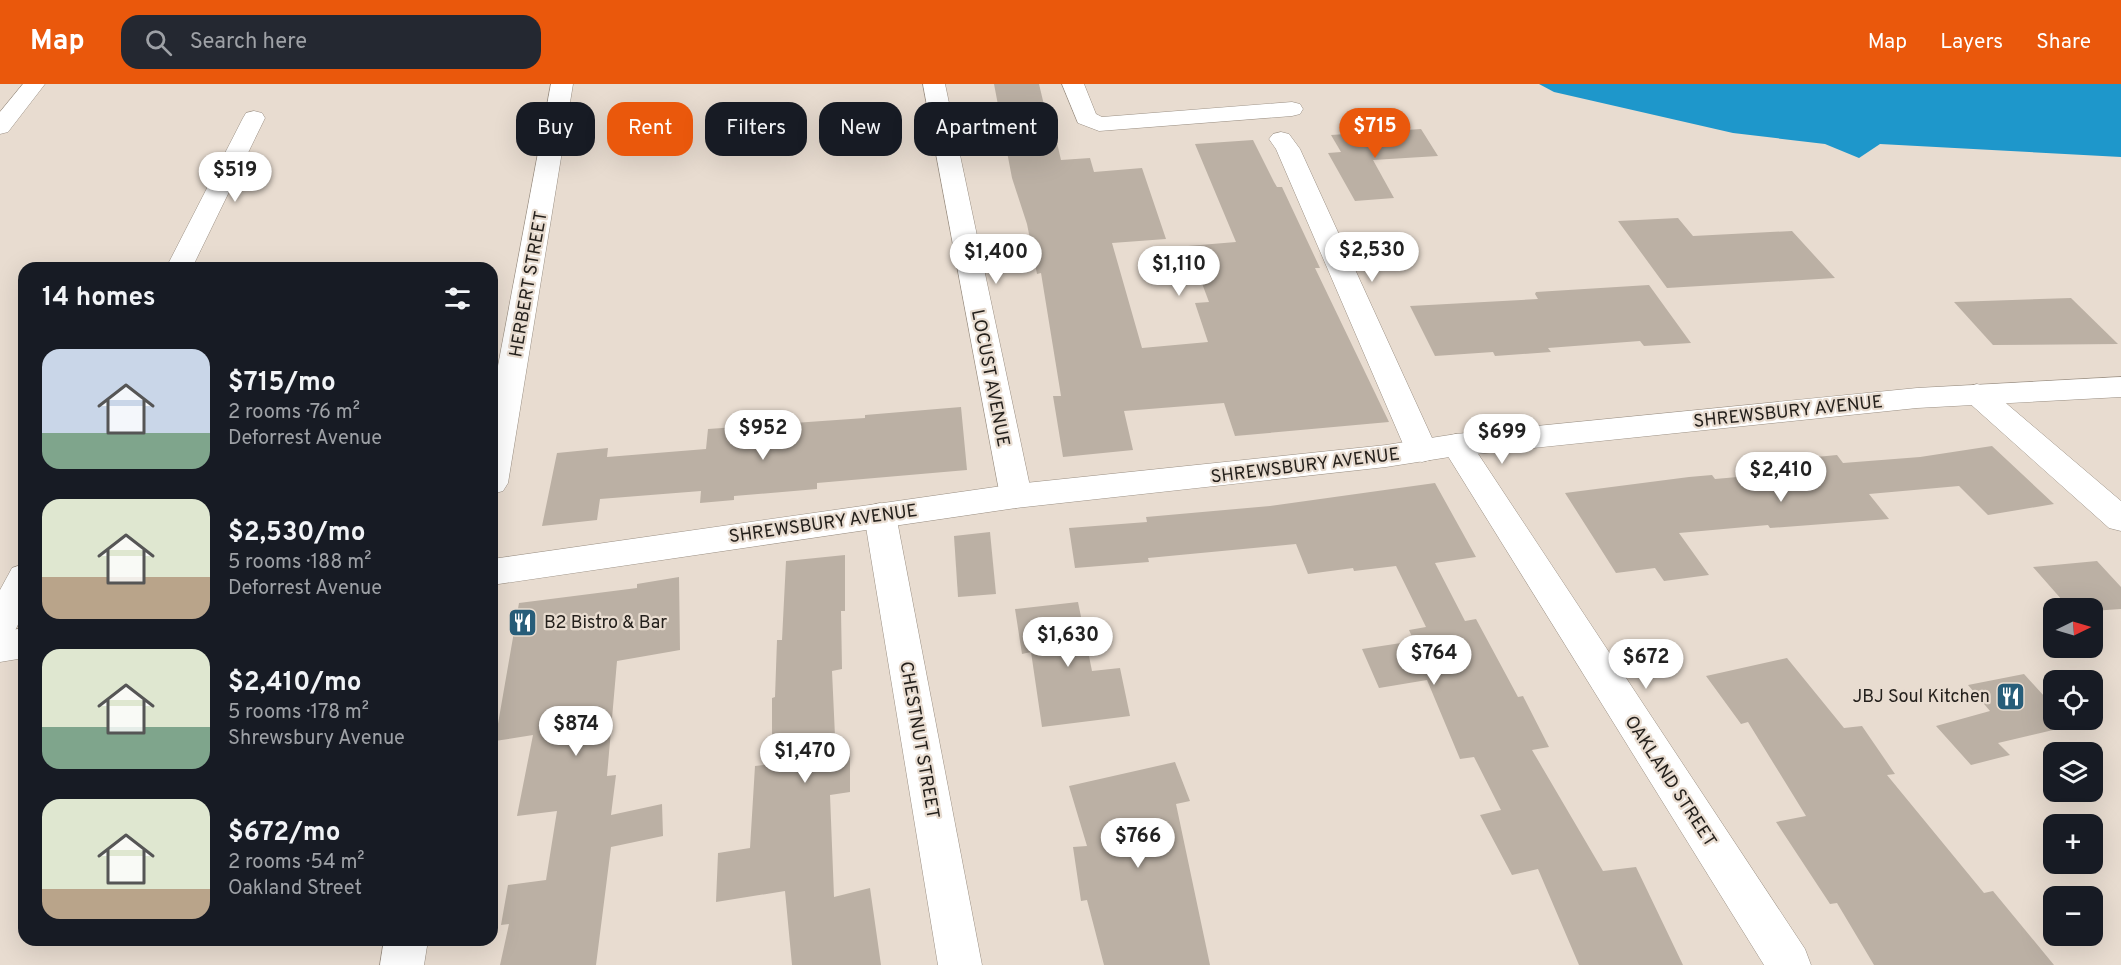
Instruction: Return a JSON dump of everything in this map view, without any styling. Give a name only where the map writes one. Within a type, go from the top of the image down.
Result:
[{"type":"street","points":[[0,128],[34,84]]},
{"type":"street","name":"HERBERT STREET","points":[[498,449],[562,84]]},
{"type":"street","name":"LOCUST AVENUE","points":[[934,84],[1016,496]]},
{"type":"street","points":[[1073,84],[1086,118],[1099,124],[1292,109]]},
{"type":"street","points":[[182,262],[254,118]]},
{"type":"street","name":"OAKLAND STREET","points":[[1281,139],[1439,448],[1789,965]]},
{"type":"street","name":"SHREWSBURY AVENUE","points":[[498,571],[1016,496],[1439,448],[1917,398],[2121,387]]},
{"type":"street","points":[[1977,394],[2121,519]]},
{"type":"street","name":"CHESTNUT STREET","points":[[880,515],[960,965]]},
{"type":"street","points":[[0,625],[18,589]]},
{"type":"street","points":[[0,647],[18,644]]},
{"type":"street","points":[[402,965],[405,946]]},
{"type":"water","points":[[1539,84],[2121,84],[2121,157],[1880,144],[1859,158],[1825,144],[1733,133],[1554,92]]},
{"type":"building","points":[[994,84],[1039,84],[1043,102],[997,102]]},
{"type":"building","points":[[1421,129],[1438,156],[1373,160],[1394,198],[1355,201],[1328,153],[1341,152],[1331,135]]},
{"type":"building","points":[[1253,140],[1277,187],[1282,187],[1320,268],[1315,268],[1389,422],[1235,436],[1224,403],[1124,411],[1133,450],[1063,457],[1053,396],[1061,396],[1041,273],[1037,274],[1027,224],[1012,178],[1008,156],[1058,156],[1058,147],[1061,160],[1090,158],[1094,172],[1142,168],[1166,239],[1112,243],[1142,348],[1208,342],[1195,303],[1209,302],[1188,246],[1236,242],[1195,144]]},
{"type":"building","points":[[1678,218],[1693,236],[1792,231],[1835,278],[1667,288],[1618,221]]},
{"type":"building","points":[[1649,285],[1691,343],[1644,346],[1640,341],[1548,348],[1551,352],[1495,356],[1493,352],[1435,356],[1410,306],[1538,299],[1536,292]]},
{"type":"building","points":[[2071,298],[2118,344],[1993,345],[1954,302]]},
{"type":"building","points":[[961,407],[967,470],[817,483],[817,489],[734,496],[734,500],[700,503],[701,491],[600,499],[597,520],[542,526],[557,453],[608,448],[607,457],[706,449],[708,429],[865,418],[865,415]]},
{"type":"building","points":[[1992,446],[2054,504],[1988,515],[1959,486],[1869,494],[1889,519],[1770,528],[1768,525],[1679,533],[1709,575],[1664,581],[1655,568],[1616,573],[1565,493],[1689,477],[1712,475],[1715,479],[1805,471],[1795,459],[1837,455],[1843,463],[1920,457]]},
{"type":"building","points":[[1435,483],[1476,557],[1435,563],[1465,621],[1476,619],[1518,697],[1523,696],[1549,747],[1532,750],[1603,871],[1636,867],[1683,965],[1579,965],[1538,869],[1512,875],[1480,815],[1501,810],[1474,757],[1460,759],[1427,680],[1379,688],[1362,649],[1414,641],[1409,630],[1426,627],[1396,566],[1354,571],[1353,568],[1308,574],[1296,544],[1148,558],[1149,562],[1075,568],[1069,528],[1147,522],[1146,517],[1270,506]]},
{"type":"building","points":[[990,532],[996,594],[958,597],[954,536]]},
{"type":"building","points":[[845,555],[845,611],[841,611],[842,669],[832,671],[836,758],[850,756],[850,792],[830,795],[834,897],[870,888],[881,965],[792,965],[785,891],[716,902],[718,853],[750,848],[755,766],[772,764],[772,698],[775,697],[777,640],[782,640],[786,561]]},
{"type":"building","points":[[2097,561],[2121,587],[2121,609],[2103,610],[2103,598],[2060,598],[2033,567]]},
{"type":"building","points":[[679,577],[680,650],[617,661],[607,776],[616,775],[611,815],[662,804],[663,836],[611,847],[596,965],[500,965],[509,924],[501,925],[508,885],[546,880],[557,811],[517,816],[533,735],[498,741],[498,724],[519,603],[637,588],[637,584]]},
{"type":"building","points":[[1078,602],[1092,671],[1120,668],[1130,716],[1042,727],[1031,652],[1022,654],[1015,609]]},
{"type":"building","points":[[1787,658],[1844,728],[1862,726],[1895,774],[1887,775],[1984,893],[1993,891],[2054,965],[1874,965],[1837,903],[1830,904],[1776,822],[1806,816],[1748,722],[1741,724],[1706,676]]},
{"type":"building","points":[[2024,674],[2043,695],[2043,730],[2053,730],[1998,743],[2010,755],[1971,765],[1936,726],[1990,711],[1968,685]]},
{"type":"building","points":[[1175,762],[1190,801],[1176,804],[1210,965],[1104,965],[1087,900],[1081,901],[1073,847],[1087,846],[1069,786]]},
{"type":"place","name":"B2 Bistro & Bar","points":[[523,622]]},
{"type":"place","name":"JBJ Soul Kitchen","points":[[2011,696]]}]
